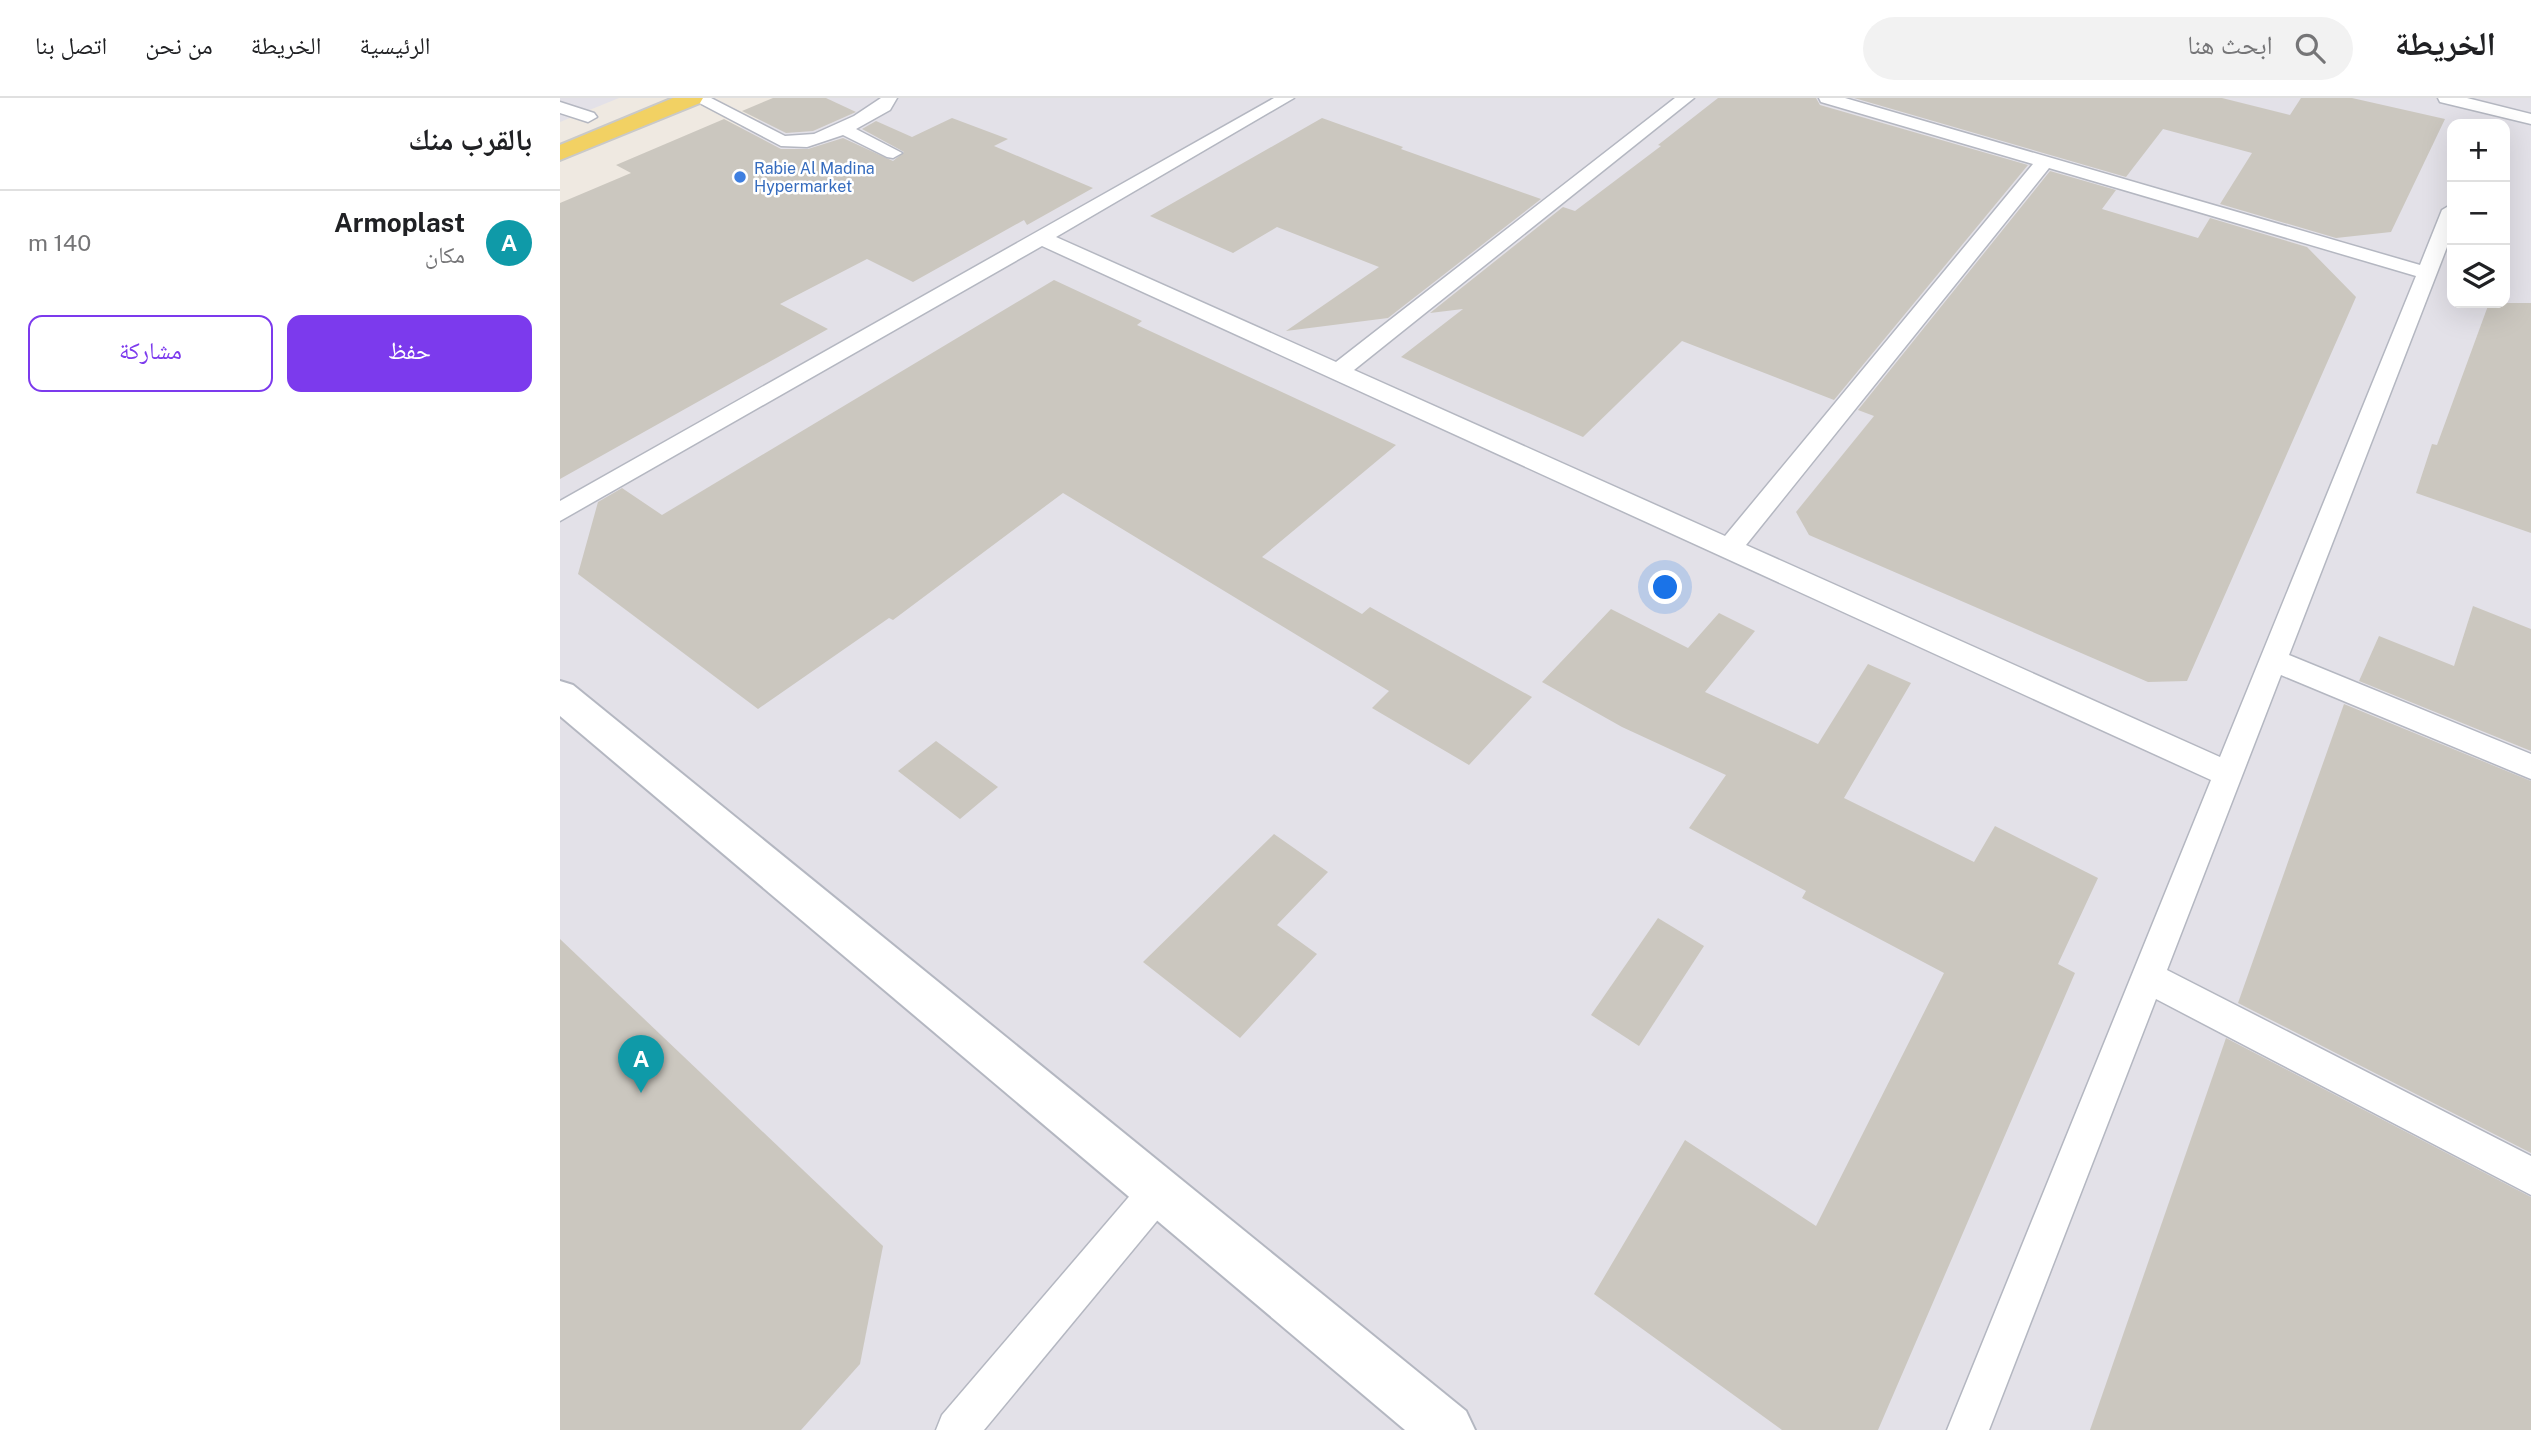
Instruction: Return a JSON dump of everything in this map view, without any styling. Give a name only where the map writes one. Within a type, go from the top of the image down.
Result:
[{"type":"main road","points":[[560,153],[692,98]]},
{"type":"main road","points":[[560,128],[611,107]]},
{"type":"street","points":[[560,695],[1447,1430]]},
{"type":"lane","points":[[698,98],[787,142],[810,141],[841,128],[884,106],[889,98]]},
{"type":"lane","points":[[560,512],[1286,98]]},
{"type":"lane","points":[[1338,372],[1686,98]]},
{"type":"lane","points":[[1827,98],[2427,273]]},
{"type":"lane","points":[[2446,98],[2489,117],[2531,118]]},
{"type":"lane","points":[[560,107],[588,117]]},
{"type":"lane","points":[[841,128],[893,153]]},
{"type":"lane","points":[[1729,548],[2045,161]]},
{"type":"lane","points":[[1968,1430],[2447,223]]},
{"type":"lane","points":[[1041,238],[2228,774]]},
{"type":"lane","points":[[2273,660],[2531,767]]},
{"type":"lane","points":[[2147,977],[2531,1176]]},
{"type":"lane","points":[[957,1430],[1158,1191]]},
{"type":"shaded area","points":[[560,98],[619,98],[560,122]]},
{"type":"shaded area","points":[[808,98],[2531,98],[2531,1430],[560,1430],[560,207]]},
{"type":"building","points":[[773,98],[826,98],[856,112],[813,131],[786,133],[742,111]]},
{"type":"building","points":[[1718,98],[1816,98],[1820,105],[2028,165],[1834,400],[1682,341],[1583,437],[1401,357],[1463,309],[1430,313],[1563,207],[1575,211],[1661,146],[1658,145]]},
{"type":"building","points":[[1854,98],[2222,98],[2290,115],[2301,98],[2352,98],[2445,119],[2391,232],[2336,238],[2220,204],[2252,153],[2163,129],[2126,177]]},
{"type":"building","points":[[952,118],[1008,139],[994,146],[1093,188],[1027,225],[1024,220],[913,282],[867,259],[780,304],[828,329],[560,479],[560,203],[631,173],[616,165],[724,119],[781,149],[808,149],[843,138],[893,161],[904,152],[862,129],[876,121],[912,137]]},
{"type":"building","points":[[1322,118],[1541,199],[1388,318],[1286,331],[1379,267],[1277,227],[1233,253],[1150,216]]},
{"type":"building","points":[[2050,171],[2116,190],[2102,209],[2198,238],[2210,218],[2307,247],[2356,297],[2187,681],[2148,682],[1809,535],[1796,512],[1874,416],[1858,410]]},
{"type":"building","points":[[1054,280],[1142,321],[1137,325],[1396,445],[1262,557],[1362,614],[1370,607],[1532,697],[1469,765],[1372,708],[1389,691],[1063,493],[893,620],[889,618],[758,709],[578,574],[598,502],[622,488],[662,515]]},
{"type":"building","points":[[2510,303],[2531,303],[2531,533],[2416,493],[2432,444],[2437,445],[2487,308],[2510,308]]},
{"type":"building","points":[[2473,606],[2531,629],[2531,751],[2359,681],[2379,636],[2454,666]]},
{"type":"building","points":[[1611,609],[1688,648],[1719,613],[1755,631],[1705,692],[1818,744],[1868,664],[1911,683],[1844,798],[1974,862],[1995,826],[2098,878],[2058,964],[2075,973],[1878,1430],[1782,1430],[1594,1294],[1685,1140],[1816,1226],[1944,973],[1802,898],[1806,891],[1689,828],[1726,775],[1622,727],[1542,682]]},
{"type":"building","points":[[2344,704],[2531,781],[2531,1153],[2238,1003]]},
{"type":"building","points":[[936,741],[998,787],[960,819],[898,771]]},
{"type":"building","points":[[1274,834],[1328,872],[1277,925],[1317,954],[1240,1038],[1143,962]]},
{"type":"building","points":[[1658,918],[1704,946],[1639,1046],[1591,1015]]},
{"type":"building","points":[[560,939],[883,1246],[860,1364],[801,1430],[560,1430]]},
{"type":"building","points":[[2226,1038],[2531,1197],[2531,1430],[2090,1430]]},
{"type":"place","name":"Rabie Al Madina Hypermarket","points":[[740,177]]},
{"type":"place","name":"Armoplast","points":[[641,1093]]}]
